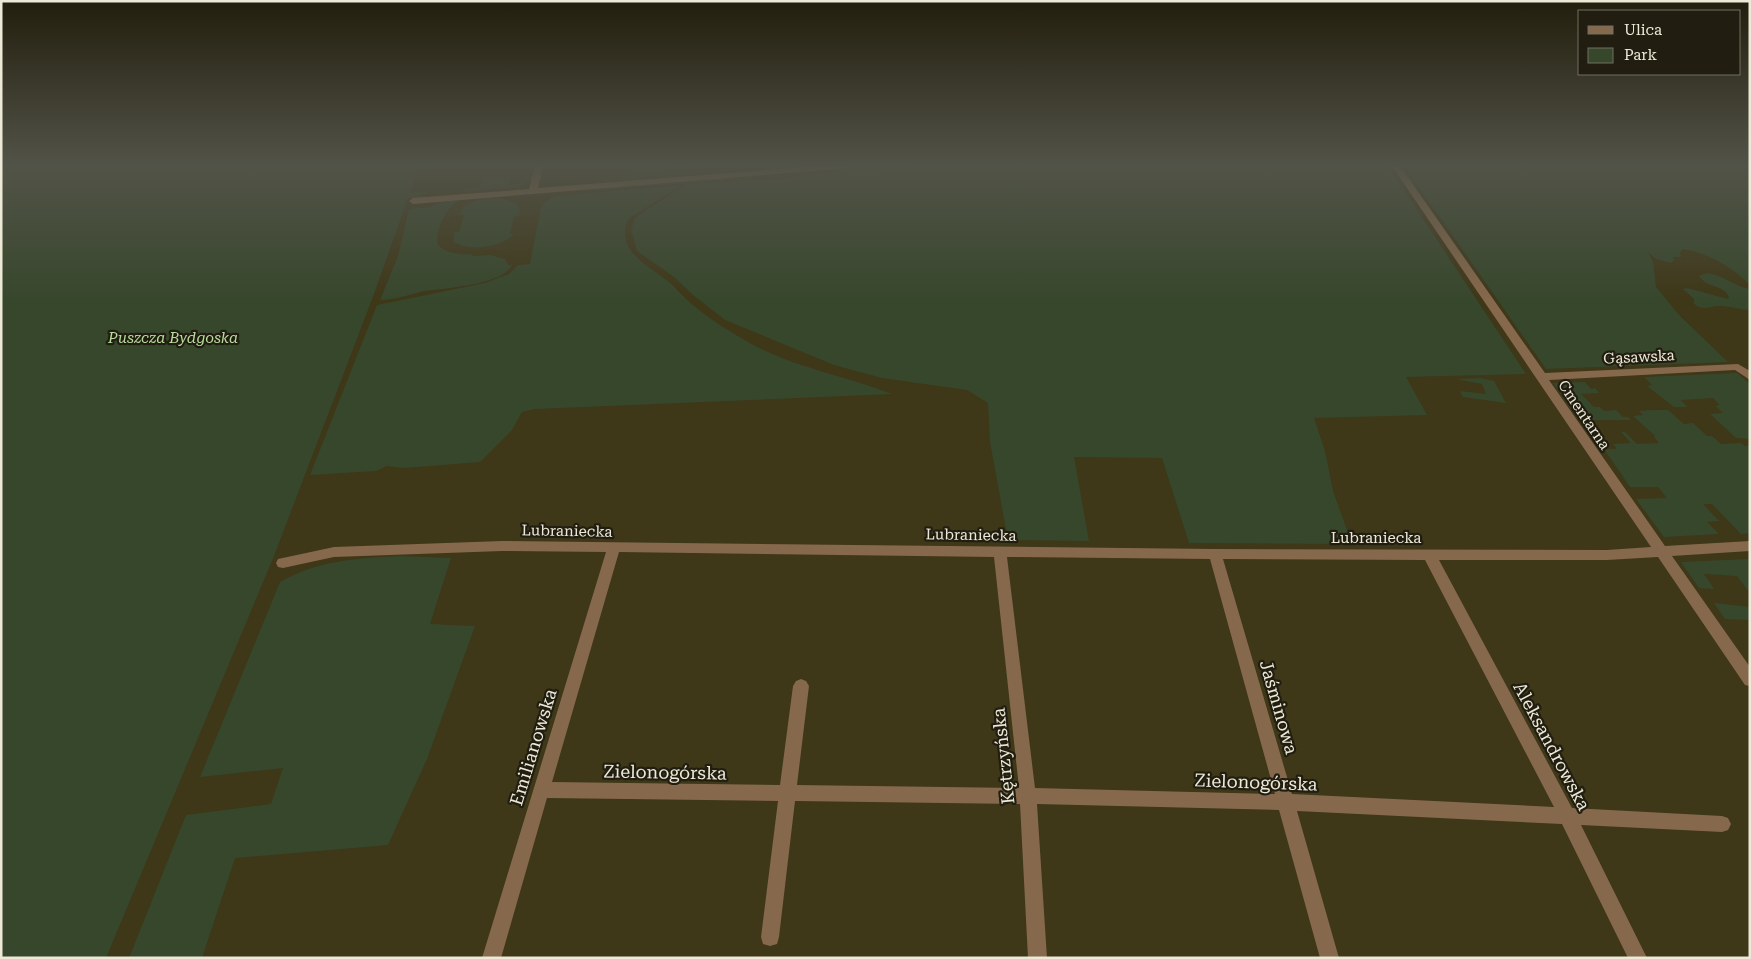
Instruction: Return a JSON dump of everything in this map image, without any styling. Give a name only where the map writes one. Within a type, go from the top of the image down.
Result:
[{"type":"street","name":"Cmentarna","points":[[1427,211],[1660,552],[1750,680]]},
{"type":"street","name":"Gąsawska","points":[[1541,377],[1738,367],[1750,377]]},
{"type":"street","name":"Lubraniecka","points":[[283,563],[334,552],[502,546],[1215,554],[1607,555],[1750,546]]},
{"type":"street","name":"Emilianowska","points":[[491,958],[614,548]]},
{"type":"street","name":"Kętrzyńska","points":[[1000,551],[1028,796],[1038,958]]},
{"type":"street","name":"Jaśminowa","points":[[1215,554],[1330,958]]},
{"type":"street","name":"Aleksandrowska","points":[[1429,554],[1568,818],[1638,958]]},
{"type":"street","points":[[770,937],[801,686]]},
{"type":"street","name":"Zielonogórska","points":[[541,790],[1028,796],[1285,802],[1568,818],[1722,824]]},
{"type":"green space","name":"Puszcza Bydgoska","points":[[1,211],[403,211],[374,294],[274,556],[106,958],[1,958]]},
{"type":"green space","points":[[409,211],[448,211],[440,226],[437,239],[438,245],[454,253],[472,254],[472,256],[490,255],[505,259],[508,265],[512,265],[506,272],[486,281],[380,300],[398,256]]},
{"type":"green space","points":[[462,211],[520,211],[519,216],[514,217],[510,234],[514,234],[502,242],[485,247],[468,247],[454,242],[454,232],[459,232],[464,215],[459,215]]},
{"type":"green space","points":[[540,211],[641,211],[629,218],[625,229],[625,238],[629,247],[641,261],[669,282],[689,302],[705,314],[730,331],[779,357],[892,394],[535,409],[522,412],[512,430],[480,462],[404,468],[387,466],[376,471],[310,475],[377,305],[485,283],[509,274],[518,265],[530,264]]},
{"type":"green space","points":[[646,211],[1418,211],[1526,374],[1406,377],[1427,415],[1314,418],[1325,451],[1333,491],[1352,544],[1189,543],[1162,458],[1074,457],[1089,541],[1008,540],[990,442],[988,403],[967,390],[882,378],[834,365],[725,320],[693,295],[674,277],[637,251],[631,230],[635,218]]},
{"type":"green space","points":[[1435,211],[1750,211],[1750,285],[1735,272],[1710,257],[1692,251],[1683,249],[1680,252],[1681,257],[1673,257],[1674,260],[1671,263],[1656,259],[1648,252],[1653,262],[1656,287],[1679,315],[1728,362],[1546,369]]},
{"type":"green space","points":[[1708,273],[1750,289],[1750,310],[1721,306],[1701,308],[1694,304],[1694,299],[1683,289],[1687,288],[1728,299],[1729,297],[1723,290],[1706,283],[1699,276]]},
{"type":"green space","points":[[1737,373],[1750,384],[1750,439],[1736,438],[1710,414],[1723,413],[1716,406],[1720,405],[1713,398],[1681,400],[1687,407],[1674,407],[1647,386],[1652,385],[1644,377]]},
{"type":"green space","points":[[1481,378],[1494,381],[1506,403],[1463,397],[1460,391],[1486,394],[1482,384],[1456,379]]},
{"type":"green space","points":[[1585,382],[1591,389],[1595,388],[1599,393],[1581,394],[1594,407],[1600,407],[1604,411],[1616,410],[1623,417],[1628,417],[1631,420],[1581,420],[1553,383]]},
{"type":"green space","points":[[1668,410],[1684,424],[1693,423],[1707,436],[1712,436],[1721,444],[1741,443],[1745,446],[1750,446],[1750,533],[1741,534],[1712,504],[1703,504],[1719,521],[1707,522],[1719,534],[1664,537],[1636,499],[1667,498],[1658,487],[1630,487],[1604,449],[1617,449],[1613,444],[1631,443],[1621,432],[1625,432],[1637,444],[1659,443],[1655,436],[1633,416],[1643,415],[1639,411]]},
{"type":"green space","points":[[399,556],[451,558],[430,624],[475,626],[427,759],[388,845],[235,858],[202,958],[129,958],[186,815],[271,804],[283,768],[200,777],[280,582],[308,569],[323,565],[368,558]]},
{"type":"green space","points":[[1750,559],[1750,593],[1737,576],[1704,574],[1714,589],[1699,588],[1681,562]]},
{"type":"green space","points":[[1714,603],[1750,607],[1750,620],[1725,619]]}]
